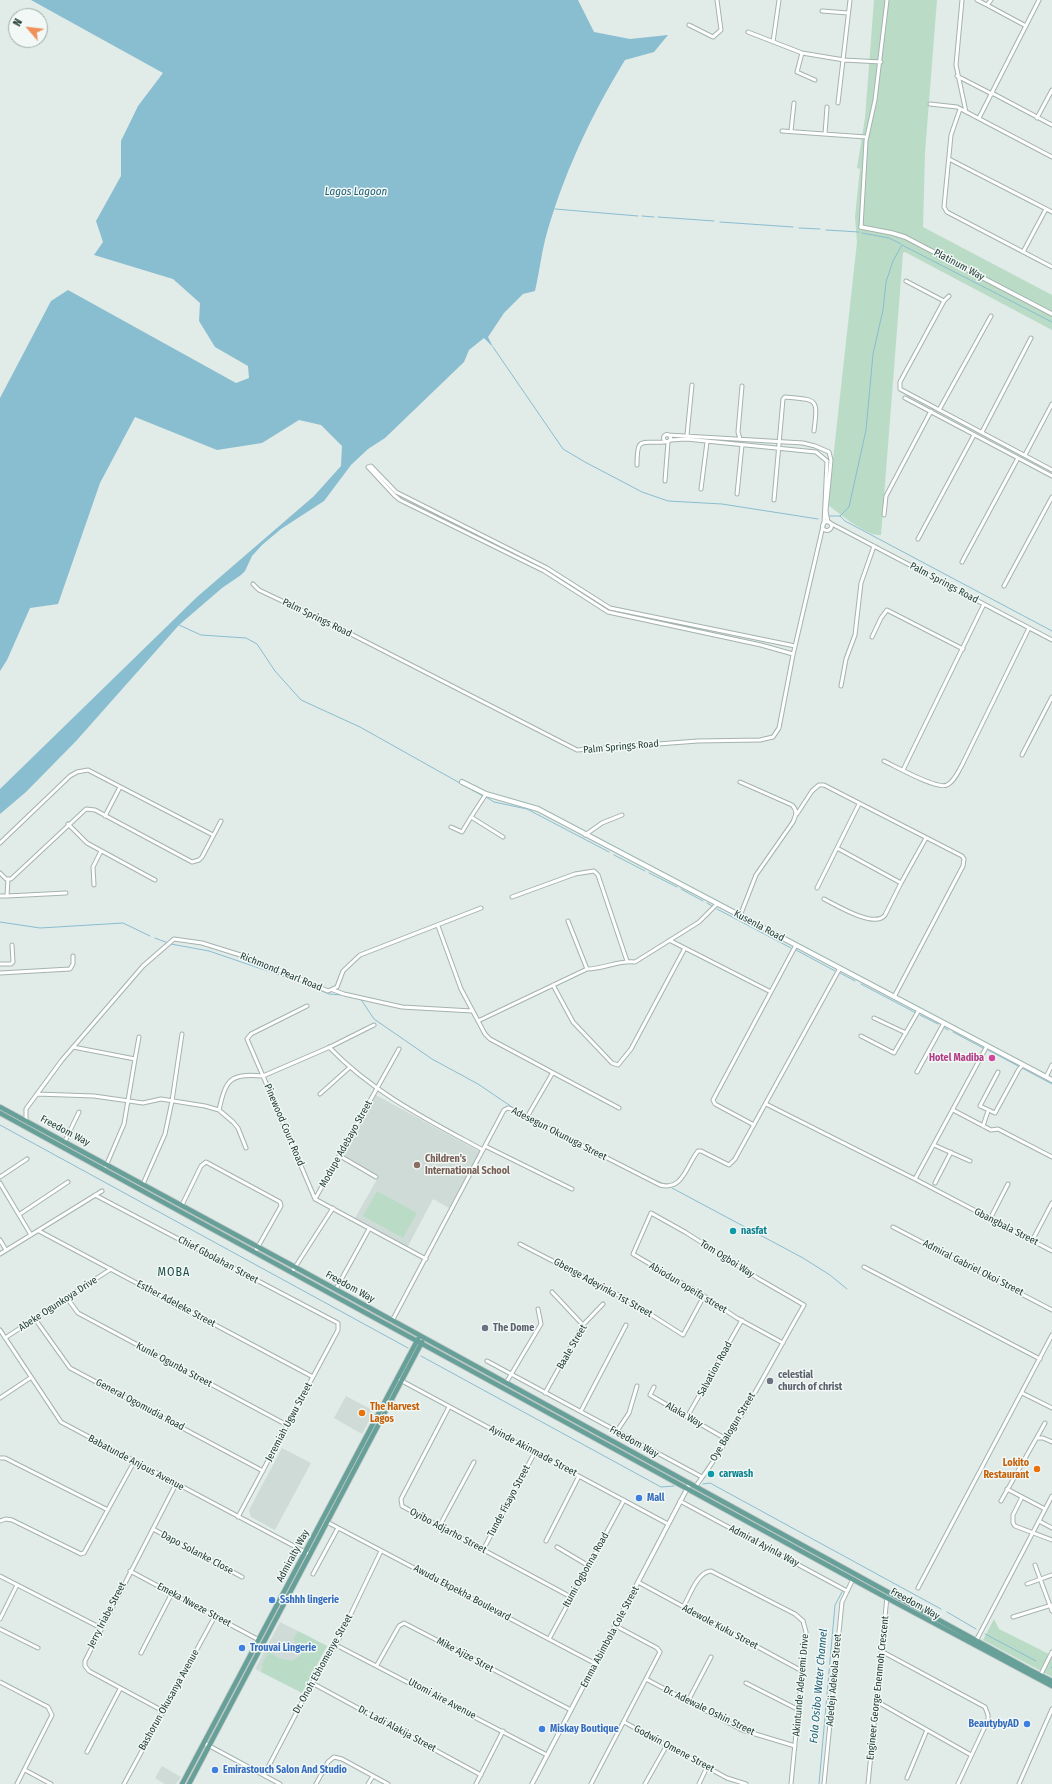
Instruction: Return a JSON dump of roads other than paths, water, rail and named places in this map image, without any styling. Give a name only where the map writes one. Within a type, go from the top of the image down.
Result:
[{"type":"main road","name":"Kusenla Road","points":[[462,782],[484,796],[527,805],[611,847],[1052,1080]]},
{"type":"main road","name":"Freedom Way","points":[[0,1107],[65,1141],[696,1486],[886,1592],[1040,1676],[1052,1681]]},
{"type":"main road","name":"Freedom Way","points":[[0,1113],[887,1598],[1052,1686]]},
{"type":"main road","name":"Admiralty Way","points":[[182,1784],[259,1640],[327,1522],[422,1337]]},
{"type":"main road","name":"Admiralty Way","points":[[189,1784],[400,1380]]},
{"type":"main road","points":[[192,1766],[197,1768]]},
{"type":"street","points":[[689,25],[713,37],[722,30],[717,0]]},
{"type":"street","points":[[773,42],[779,0]]},
{"type":"street","points":[[838,103],[850,0]]},
{"type":"street","points":[[861,227],[866,137],[875,100],[881,62],[887,0]]},
{"type":"street","points":[[962,0],[956,60],[957,76],[966,105],[966,112]]},
{"type":"street","points":[[977,0],[1026,26]]},
{"type":"street","points":[[987,5],[991,0]]},
{"type":"street","points":[[979,118],[1039,0]]},
{"type":"street","points":[[822,11],[848,13]]},
{"type":"street","points":[[748,32],[802,53],[844,60],[881,62]]},
{"type":"street","points":[[802,53],[797,72],[815,80]]},
{"type":"street","points":[[957,76],[1052,125]]},
{"type":"street","points":[[1038,118],[1052,90]]},
{"type":"street","points":[[791,131],[794,102]]},
{"type":"street","points":[[930,104],[960,109],[1052,157]]},
{"type":"street","points":[[825,134],[827,107]]},
{"type":"street","points":[[960,109],[951,135],[944,207],[947,212],[1052,267]]},
{"type":"street","points":[[782,131],[866,137]]},
{"type":"street","points":[[949,159],[1052,212]]},
{"type":"street","points":[[1023,252],[1046,209]]},
{"type":"street","name":"Platinum Way","points":[[861,227],[892,232],[905,237],[1052,314]]},
{"type":"street","points":[[906,281],[944,302]]},
{"type":"street","points":[[948,296],[899,386],[902,390],[1052,470]]},
{"type":"street","points":[[939,410],[991,316]]},
{"type":"street","points":[[982,432],[1031,338]]},
{"type":"street","points":[[688,435],[692,385]]},
{"type":"street","points":[[740,439],[738,427],[742,386]]},
{"type":"street","points":[[774,500],[783,399],[785,397],[808,399],[815,404],[817,408],[814,432]]},
{"type":"street","points":[[905,398],[1052,476]]},
{"type":"street","points":[[1025,455],[1052,404]]},
{"type":"street","points":[[884,515],[886,496],[931,412]]},
{"type":"street","points":[[665,481],[668,435]]},
{"type":"street","points":[[659,442],[668,435],[688,435],[803,443],[829,452],[831,460],[826,510],[830,529]]},
{"type":"street","points":[[918,539],[974,435]]},
{"type":"street","points":[[664,437],[668,441]]},
{"type":"street","points":[[636,465],[637,448],[643,442],[707,442],[778,448]]},
{"type":"street","points":[[701,489],[707,442]]},
{"type":"street","points":[[737,494],[742,445]]},
{"type":"street","name":"Palm Springs Road","points":[[253,584],[256,588],[263,592],[345,631],[566,746],[582,751],[698,741],[748,741],[773,737],[779,728],[793,654],[823,525],[827,461],[816,452],[778,448]]},
{"type":"street","points":[[962,562],[1018,458]]},
{"type":"street","points":[[793,654],[761,645],[608,612],[544,571],[400,500],[368,467],[370,466],[396,492],[547,568],[610,608],[754,638],[778,641],[795,646]]},
{"type":"street","points":[[1004,586],[1052,497]]},
{"type":"street","points":[[826,530],[823,525],[829,523]]},
{"type":"street","name":"Palm Springs Road","points":[[829,523],[1052,640]]},
{"type":"street","points":[[820,535],[826,530],[836,527]]},
{"type":"street","points":[[841,686],[846,659],[855,635],[861,583],[874,546]]},
{"type":"street","points":[[903,770],[984,604]]},
{"type":"street","points":[[872,637],[887,610],[963,649]]},
{"type":"street","points":[[884,761],[938,785],[944,786],[952,781],[962,766],[1029,628]]},
{"type":"street","points":[[776,650],[778,641]]},
{"type":"street","points":[[1022,755],[1052,697]]},
{"type":"street","points":[[0,843],[77,772],[88,770],[213,835]]},
{"type":"street","points":[[740,782],[792,805],[796,809],[797,814]]},
{"type":"street","points":[[740,916],[756,875],[793,822],[812,791],[819,785],[824,786],[962,856],[964,863],[894,997]]},
{"type":"street","points":[[105,816],[120,787]]},
{"type":"street","points":[[451,827],[462,832],[484,796]]},
{"type":"street","points":[[817,888],[859,804]]},
{"type":"street","points":[[6,896],[8,880],[86,809],[95,810],[192,862],[196,862],[202,858],[221,821]]},
{"type":"street","points":[[585,835],[602,823],[622,815]]},
{"type":"street","points":[[471,817],[503,837]]},
{"type":"street","points":[[68,824],[83,841],[156,880]]},
{"type":"street","points":[[824,899],[855,914],[876,920],[882,918],[926,838]]},
{"type":"street","points":[[837,848],[901,883]]},
{"type":"street","points":[[94,885],[93,867],[101,851]]},
{"type":"street","points":[[512,897],[575,874],[594,871],[598,875],[627,961]]},
{"type":"street","points":[[0,873],[8,880]]},
{"type":"street","points":[[0,896],[66,893]]},
{"type":"street","points":[[478,1021],[587,969],[597,969],[610,963],[627,961],[635,962],[671,941],[699,922],[717,904]]},
{"type":"street","name":"Richmond Pearl Road","points":[[26,1120],[26,1109],[73,1047],[143,966],[174,940],[209,946],[250,958],[328,991],[337,987],[343,971],[360,955],[438,926],[481,908]]},
{"type":"street","points":[[568,921],[587,969]]},
{"type":"street","points":[[438,926],[461,988],[472,1011],[490,1039],[552,1074],[619,1108]]},
{"type":"street","points":[[671,941],[771,992]]},
{"type":"street","points":[[0,964],[11,964],[14,962],[12,945]]},
{"type":"street","points":[[796,946],[713,1100],[715,1104],[754,1125],[840,968]]},
{"type":"street","points":[[553,985],[573,1022],[612,1063],[618,1065],[631,1049],[685,948]]},
{"type":"street","points":[[0,973],[70,968],[73,964],[73,956]]},
{"type":"street","points":[[333,990],[344,994],[402,1007],[472,1011]]},
{"type":"street","points":[[219,1110],[223,1091],[227,1083],[245,1075],[263,1076],[247,1039],[250,1034],[307,1006]]},
{"type":"street","points":[[861,1036],[894,1053],[919,1010]]},
{"type":"street","points":[[874,1018],[906,1033]]},
{"type":"street","points":[[917,1072],[944,1023]]},
{"type":"street","name":"Pinewood Court Road","points":[[315,1199],[263,1076],[329,1047],[374,1025]]},
{"type":"street","points":[[143,1184],[165,1134],[172,1101],[182,1034]]},
{"type":"street","points":[[104,1170],[124,1124],[139,1037]]},
{"type":"street","points":[[915,1179],[987,1046]]},
{"type":"street","points":[[73,1047],[136,1059]]},
{"type":"street","points":[[329,1047],[349,1068],[376,1089],[406,1108],[483,1150]]},
{"type":"street","name":"Modupe Adebayo Street","points":[[315,1199],[399,1049]]},
{"type":"street","points":[[998,1072],[980,1106],[995,1113],[1019,1069],[1023,1065]]},
{"type":"street","points":[[1046,1077],[1052,1065]]},
{"type":"street","points":[[320,1094],[349,1068]]},
{"type":"street","points":[[527,1117],[552,1074]]},
{"type":"street","points":[[37,1094],[94,1096],[143,1103],[161,1099],[219,1110],[238,1128],[246,1148]]},
{"type":"street","name":"Gbangbala Street","points":[[766,1104],[915,1179],[1052,1251]]},
{"type":"street","name":"Adesegun Okunuga Street","points":[[392,1321],[504,1110],[508,1108],[660,1185],[668,1187],[678,1183],[698,1151],[701,1151],[726,1164],[732,1162],[754,1125]]},
{"type":"street","points":[[953,1110],[991,1130],[998,1129],[1052,1157]]},
{"type":"street","points":[[983,1126],[988,1111]]},
{"type":"street","points":[[65,1141],[79,1112]]},
{"type":"street","points":[[934,1145],[970,1161]]},
{"type":"street","points":[[485,1146],[572,1189]]},
{"type":"street","points":[[935,1183],[951,1152]]},
{"type":"street","points":[[340,1156],[376,1177]]},
{"type":"street","points":[[0,1177],[28,1159]]},
{"type":"street","points":[[182,1205],[201,1166],[204,1163],[208,1163],[281,1204],[255,1252]]},
{"type":"street","points":[[20,1214],[68,1182]]},
{"type":"street","points":[[0,1183],[20,1214],[31,1235]]},
{"type":"street","points":[[990,1219],[1008,1184]]},
{"type":"street","points":[[0,1254],[102,1191]]},
{"type":"street","name":"Chief Gbolahan Street","points":[[95,1195],[334,1321],[339,1326]]},
{"type":"street","points":[[315,1199],[426,1259]]},
{"type":"street","points":[[1032,1241],[1052,1203]]},
{"type":"street","points":[[292,1272],[333,1208]]},
{"type":"street","name":"Abiodun opeifa street","points":[[651,1213],[633,1254],[783,1343]]},
{"type":"street","name":"Tom Ogboi Way","points":[[651,1213],[685,1232],[759,1279],[804,1305]]},
{"type":"street","name":"Admiral Gabriel Okoi Street","points":[[893,1227],[1052,1310]]},
{"type":"street","points":[[336,1289],[370,1229]]},
{"type":"street","name":"Esther Adeleke Street","points":[[39,1231],[313,1378]]},
{"type":"street","points":[[0,1240],[6,1250]]},
{"type":"street","name":"Gbenge Adeyinka 1st Street","points":[[520,1244],[628,1300],[683,1335],[704,1296]]},
{"type":"street","points":[[864,1267],[1040,1359]]},
{"type":"street","name":"Abeke Ogunkoya Drive","points":[[5,1338],[111,1270]]},
{"type":"street","points":[[552,1292],[584,1325]]},
{"type":"street","name":"Kunle Ogunba Street","points":[[67,1298],[76,1312],[287,1426]]},
{"type":"street","name":"Baale Street","points":[[545,1393],[584,1325],[603,1304]]},
{"type":"street","name":"Oye Balogun Street","points":[[696,1486],[726,1440],[804,1305]]},
{"type":"street","points":[[506,1383],[540,1324],[538,1309]]},
{"type":"street","name":"General Ogomudia Road","points":[[35,1320],[70,1368],[263,1471]]},
{"type":"street","name":"Salvation Road","points":[[687,1417],[742,1320]]},
{"type":"street","points":[[581,1411],[626,1325]]},
{"type":"street","name":"Jeremiah Ugwu Street","points":[[238,1517],[313,1378],[339,1326]]},
{"type":"street","name":"Babatunde Anjous Avenue","points":[[0,1330],[60,1422],[308,1554]]},
{"type":"street","points":[[918,1588],[1052,1335]]},
{"type":"street","points":[[487,1361],[702,1477]]},
{"type":"street","points":[[0,1398],[30,1378]]},
{"type":"street","name":"Ayinde Akinmade Street","points":[[400,1380],[668,1524]]},
{"type":"street","points":[[617,1432],[630,1412],[637,1386]]},
{"type":"street","name":"Alaka Way","points":[[654,1386],[650,1395],[726,1440]]},
{"type":"street","points":[[1022,1393],[1052,1408]]},
{"type":"street","name":"Oyibo Adjarho Street","points":[[449,1407],[400,1502],[403,1508],[572,1597]]},
{"type":"street","points":[[1001,1501],[1045,1422]]},
{"type":"street","points":[[1037,1438],[1042,1438],[1052,1442]]},
{"type":"street","name":"Tunde Fisayo Street","points":[[483,1550],[534,1452]]},
{"type":"street","points":[[0,1458],[5,1458],[108,1510]]},
{"type":"street","points":[[0,1521],[6,1519],[12,1520],[81,1554],[84,1553],[134,1462]]},
{"type":"street","points":[[439,1527],[474,1462]]},
{"type":"street","points":[[546,1541],[579,1476]]},
{"type":"street","points":[[687,1489],[690,1483]]},
{"type":"street","name":"Jerry Iriabe Street","points":[[163,1712],[89,1671],[84,1664],[86,1656],[176,1484]]},
{"type":"street","name":"Emma Abimbola Cole Street","points":[[532,1784],[687,1489]]},
{"type":"street","points":[[1007,1489],[1045,1509]]},
{"type":"street","points":[[976,1641],[1052,1496]]},
{"type":"street","points":[[1022,1497],[1013,1515],[1013,1523],[1015,1526],[1052,1540]]},
{"type":"street","name":"Itumi Ogbonna Road","points":[[549,1639],[624,1500]]},
{"type":"street","name":"Admiral Ayinla Way","points":[[680,1501],[847,1591]]},
{"type":"street","points":[[1039,1521],[1052,1528]]},
{"type":"street","name":"Awudu Ekpekha Boulevard","points":[[327,1522],[596,1664]]},
{"type":"street","name":"Dapo Solanke Close","points":[[153,1528],[242,1577]]},
{"type":"street","points":[[313,1574],[338,1528]]},
{"type":"street","points":[[557,1547],[589,1566]]},
{"type":"street","name":"Dr. Onoh Ebhomenye Street","points":[[264,1775],[312,1684],[336,1646],[382,1551]]},
{"type":"street","points":[[1035,1565],[1052,1611]]},
{"type":"street","name":"Akintunde Adeyemi Drive","points":[[683,1607],[701,1575],[705,1571],[711,1570],[795,1614],[803,1621],[806,1632],[791,1784]]},
{"type":"street","name":"Emeka Nweze Street","points":[[130,1571],[259,1640]]},
{"type":"street","points":[[1027,1584],[1052,1575]]},
{"type":"street","points":[[0,1576],[101,1628]]},
{"type":"street","name":"Adedeji Adekola Street","points":[[824,1784],[842,1602],[853,1579]]},
{"type":"street","name":"Adewole Kuku Street","points":[[638,1582],[802,1671]]},
{"type":"street","points":[[0,1619],[17,1585]]},
{"type":"street","name":"Engineer George Enenmoh Crescent","points":[[868,1784],[887,1598],[886,1592]]},
{"type":"street","points":[[141,1653],[172,1593]]},
{"type":"street","points":[[1013,1617],[1051,1605]]},
{"type":"street","name":"Bashorun Okusanya Avenue","points":[[124,1784],[215,1616]]},
{"type":"street","name":"Mike Ajize Stret","points":[[377,1665],[398,1626],[404,1623],[571,1710]]},
{"type":"street","points":[[591,1784],[659,1655],[659,1650],[616,1626]]},
{"type":"street","points":[[0,1628],[38,1648]]},
{"type":"street","name":"Utomi Aire Avenue","points":[[336,1646],[377,1665],[547,1755]]},
{"type":"street","points":[[881,1651],[985,1707],[988,1720],[958,1784]]},
{"type":"street","points":[[1040,1676],[1052,1652]]},
{"type":"street","points":[[688,1701],[712,1658]]},
{"type":"street","name":"Dr. Adewale Oshin Street","points":[[646,1679],[742,1730],[795,1746]]},
{"type":"street","points":[[0,1682],[44,1705],[50,1711],[50,1721],[17,1784]]},
{"type":"street","points":[[746,1683],[799,1710]]},
{"type":"street","name":"Dr. Ladi Alakija Street","points":[[312,1684],[481,1775]]},
{"type":"street","points":[[87,1752],[120,1689]]},
{"type":"street","points":[[876,1701],[971,1755]]},
{"type":"street","points":[[1019,1784],[1052,1709]]},
{"type":"street","name":"Godwin Omene Street","points":[[624,1722],[727,1778],[746,1784]]},
{"type":"street","points":[[907,1778],[927,1730]]},
{"type":"street","points":[[476,1784],[503,1731]]},
{"type":"street","points":[[204,1743],[280,1784]]},
{"type":"street","points":[[646,1784],[666,1745]]},
{"type":"street","points":[[316,1784],[328,1762],[334,1758],[342,1759],[388,1784]]},
{"type":"street","points":[[699,1784],[707,1767]]},
{"type":"street","points":[[25,1770],[51,1784]]},
{"type":"street","points":[[368,1784],[373,1776]]},
{"type":"water","name":"Lagos Lagoon","points":[[31,0],[578,0],[594,32],[630,39],[668,35],[654,52],[625,60],[612,81],[589,125],[560,193],[545,240],[535,291],[523,294],[504,313],[488,337],[493,347],[484,338],[469,350],[464,362],[385,438],[368,449],[351,465],[324,501],[281,529],[262,545],[252,556],[245,571],[222,588],[179,625],[77,740],[26,792],[0,814],[0,789],[197,597],[314,496],[341,466],[342,446],[321,425],[299,420],[262,443],[217,450],[135,417],[100,483],[58,604],[30,608],[7,660],[0,671],[0,398],[51,301],[68,290],[236,383],[249,378],[248,366],[215,347],[199,321],[200,303],[173,279],[94,255],[103,242],[96,221],[121,176],[121,141],[138,106],[163,73],[48,9],[48,8]]},
{"type":"waterway","points":[[555,209],[638,216]]},
{"type":"waterway","points":[[642,216],[654,217]]},
{"type":"waterway","points":[[658,217],[714,221]]},
{"type":"waterway","points":[[720,222],[793,227]]},
{"type":"waterway","points":[[799,228],[820,229]]},
{"type":"waterway","points":[[826,230],[859,232]]},
{"type":"waterway","points":[[862,233],[889,238],[901,244]]},
{"type":"waterway","points":[[840,516],[849,507],[866,430],[873,354],[883,310],[886,282],[893,261],[902,245],[1052,322]]},
{"type":"waterway","points":[[493,347],[563,449],[585,462],[642,492],[668,501],[722,504],[818,519]]},
{"type":"waterway","points":[[829,516],[840,516],[845,521],[1052,631]]},
{"type":"waterway","points":[[179,625],[201,635],[246,638],[257,644],[275,671],[301,700],[360,727],[483,796]]},
{"type":"waterway","points":[[486,797],[494,802],[527,809],[609,852]]},
{"type":"waterway","points":[[614,855],[645,871]]},
{"type":"waterway","points":[[649,873],[677,887]]},
{"type":"waterway","points":[[681,889],[703,901]]},
{"type":"waterway","points":[[707,903],[712,906]]},
{"type":"waterway","points":[[717,909],[791,948]]},
{"type":"waterway","points":[[0,922],[40,928],[123,923],[150,936]]},
{"type":"waterway","points":[[155,938],[168,943]]},
{"type":"waterway","points":[[171,944],[209,951],[303,983]]},
{"type":"waterway","points":[[796,950],[835,971]]},
{"type":"waterway","points":[[840,973],[855,981]]},
{"type":"waterway","points":[[861,984],[916,1013]]},
{"type":"waterway","points":[[308,985],[329,994],[342,995]]},
{"type":"waterway","points":[[360,998],[374,1019],[432,1059],[478,1084],[512,1107]]},
{"type":"waterway","points":[[920,1015],[938,1024]]},
{"type":"waterway","points":[[943,1027],[948,1030]]},
{"type":"waterway","points":[[953,1032],[983,1048]]},
{"type":"waterway","points":[[988,1050],[1020,1067]]},
{"type":"waterway","points":[[1022,1068],[1052,1084]]},
{"type":"waterway","points":[[518,1110],[526,1115]]},
{"type":"waterway","points":[[529,1116],[560,1132]]},
{"type":"waterway","points":[[0,1125],[408,1348]]},
{"type":"waterway","points":[[647,1177],[664,1184]]},
{"type":"waterway","points":[[672,1188],[803,1258],[830,1275],[847,1289]]},
{"type":"waterway","points":[[421,1356],[661,1487],[674,1486]]},
{"type":"waterway","points":[[703,1484],[710,1483],[941,1609]]},
{"type":"waterway","name":"Fola Osibo Water Channel","points":[[819,1784],[835,1605],[842,1592]]},
{"type":"waterway","points":[[947,1612],[976,1629]]},
{"type":"waterway","points":[[985,1634],[1036,1661]]},
{"type":"place","name":"Hotel Madiba","points":[[992,1058]]},
{"type":"place","name":"Children's International School","points":[[417,1165]]},
{"type":"place","name":"nasfat","points":[[733,1231]]},
{"type":"place","name":"The Dome","points":[[485,1328]]},
{"type":"place","name":"celestial church of christ","points":[[770,1381]]},
{"type":"place","name":"The Harvest Lagos","points":[[362,1413]]},
{"type":"place","name":"Lokito Restaurant","points":[[1037,1469]]},
{"type":"place","name":"carwash","points":[[711,1474]]},
{"type":"place","name":"Mall","points":[[639,1498]]},
{"type":"place","name":"Sshhh lingerie","points":[[272,1600]]},
{"type":"place","name":"Trouvai Lingerie","points":[[242,1648]]},
{"type":"place","name":"BeautybyAD","points":[[1027,1724]]},
{"type":"place","name":"Miskay Boutique","points":[[542,1729]]},
{"type":"place","name":"Emirastouch Salon And Studio","points":[[215,1770]]},
{"type":"district","name":"MOBA","points":[[174,1273]]}]
